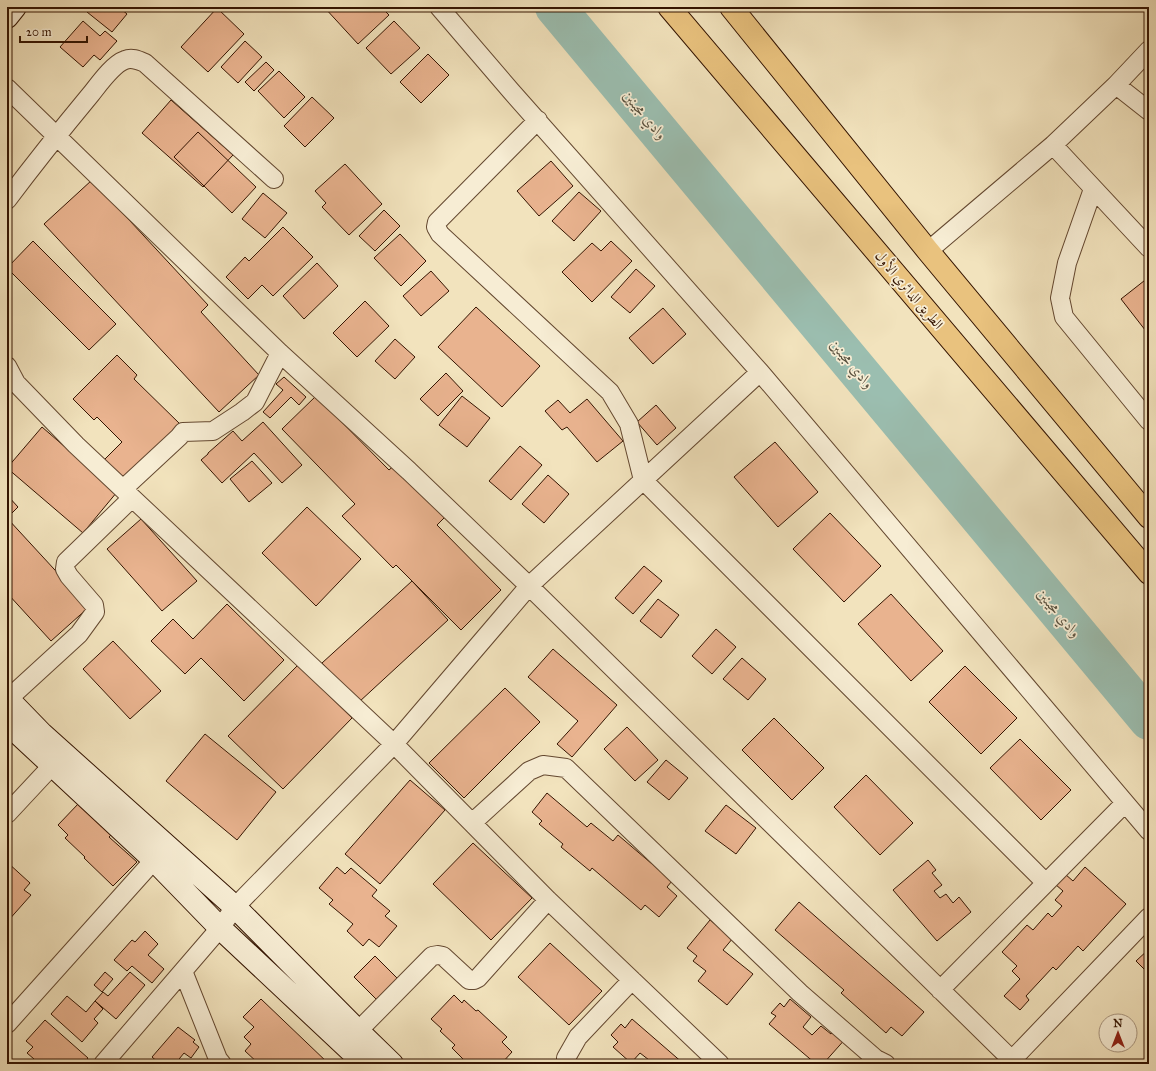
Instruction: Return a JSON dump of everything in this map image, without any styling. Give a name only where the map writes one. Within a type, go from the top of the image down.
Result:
[{"type":"highway","name":"الطريق الدائري الأول","points":[[669,7],[1149,573]]},
{"type":"highway","points":[[731,7],[928,251],[1149,516]]},
{"type":"street","points":[[7,17],[15,7]]},
{"type":"street","points":[[439,7],[511,91],[760,372],[1149,831]]},
{"type":"street","points":[[928,251],[1053,146],[1116,85],[1149,50]]},
{"type":"street","points":[[7,200],[56,136],[118,63],[126,59],[133,58],[145,63],[274,179]]},
{"type":"street","points":[[1116,85],[1149,111]]},
{"type":"street","points":[[7,88],[280,353],[409,471],[529,586],[940,990],[1010,1062],[1149,917]]},
{"type":"street","points":[[538,120],[437,222],[436,227],[440,234],[610,392],[629,424],[643,480],[1046,883]]},
{"type":"street","points":[[1053,146],[1149,248]]},
{"type":"street","points":[[1093,189],[1067,263],[1060,298],[1064,317],[1149,421]]},
{"type":"street","points":[[280,353],[255,402],[233,419],[213,431],[183,432],[66,562],[65,569],[69,576],[94,605],[95,612],[79,634],[8,699],[42,734],[58,759],[220,928],[364,1064]]},
{"type":"street","points":[[7,366],[12,388],[76,444],[394,744],[548,900],[720,1064]]},
{"type":"street","points":[[103,1064],[220,928],[235,907],[394,744],[529,586],[760,372]]},
{"type":"street","points":[[7,723],[58,759],[235,907],[358,1032],[392,1064]]},
{"type":"street","points":[[7,814],[58,759]]},
{"type":"street","points":[[472,823],[529,771],[543,765],[566,768],[800,993],[876,1058],[886,1064]]},
{"type":"street","points":[[940,990],[1125,803]]},
{"type":"street","points":[[7,1024],[154,860]]},
{"type":"street","points":[[358,1032],[432,956],[443,956],[469,980],[478,978],[548,900]]},
{"type":"street","points":[[183,971],[218,1059],[222,1064]]},
{"type":"street","points":[[566,1064],[566,1058],[578,1037],[632,980]]},
{"type":"building","points":[[91,7],[121,7],[120,8],[127,14],[112,32],[87,12]]},
{"type":"building","points":[[324,7],[381,7],[389,15],[358,44]]},
{"type":"building","points":[[217,8],[244,34],[208,72],[181,47]]},
{"type":"building","points":[[83,21],[100,36],[105,31],[117,41],[100,60],[94,55],[83,67],[60,47]]},
{"type":"building","points":[[394,21],[420,48],[391,74],[366,48]]},
{"type":"building","points":[[245,41],[262,57],[238,83],[221,67]]},
{"type":"building","points":[[428,54],[449,75],[421,103],[400,82]]},
{"type":"building","points":[[266,62],[274,70],[254,91],[245,82]]},
{"type":"building","points":[[279,71],[305,97],[284,118],[258,91]]},
{"type":"building","points":[[312,97],[334,118],[305,147],[284,126]]},
{"type":"building","points":[[171,100],[233,155],[203,187],[142,133]]},
{"type":"building","points":[[198,132],[256,187],[232,213],[174,157]]},
{"type":"building","points":[[551,161],[573,186],[539,216],[517,191]]},
{"type":"building","points":[[345,164],[382,204],[349,235],[322,207],[326,203],[315,191]]},
{"type":"building","points":[[92,180],[208,305],[201,312],[259,375],[219,412],[44,224]]},
{"type":"building","points":[[579,192],[601,211],[574,241],[552,221]]},
{"type":"building","points":[[263,193],[287,213],[265,238],[242,219]]},
{"type":"building","points":[[384,210],[400,226],[375,251],[359,236]]},
{"type":"building","points":[[283,227],[313,257],[273,296],[262,285],[248,299],[226,277],[245,257],[249,261]]},
{"type":"building","points":[[400,234],[426,261],[401,286],[374,258]]},
{"type":"building","points":[[33,241],[116,324],[89,350],[7,268]]},
{"type":"building","points":[[611,241],[632,261],[592,302],[562,272],[592,243],[601,251]]},
{"type":"building","points":[[317,263],[338,286],[304,319],[283,296]]},
{"type":"building","points":[[636,269],[655,286],[630,313],[611,297]]},
{"type":"building","points":[[431,271],[449,291],[421,316],[403,296]]},
{"type":"building","points":[[1149,277],[1149,335],[1121,299]]},
{"type":"building","points":[[365,301],[389,326],[357,357],[333,333]]},
{"type":"building","points":[[476,307],[540,366],[502,407],[438,347]]},
{"type":"building","points":[[663,308],[686,334],[653,364],[629,338]]},
{"type":"building","points":[[395,339],[415,357],[395,379],[375,361]]},
{"type":"building","points":[[117,355],[137,375],[134,379],[181,425],[124,480],[104,460],[122,442],[97,417],[94,420],[73,399]]},
{"type":"building","points":[[446,373],[463,391],[438,416],[420,399]]},
{"type":"building","points":[[284,377],[306,397],[299,405],[291,397],[270,418],[263,412],[283,390],[276,384]]},
{"type":"building","points":[[316,396],[389,470],[397,463],[448,514],[437,525],[501,590],[461,630],[396,565],[393,568],[342,516],[355,504],[282,429]]},
{"type":"building","points":[[462,396],[490,418],[467,447],[439,425]]},
{"type":"building","points":[[587,399],[623,441],[597,462],[567,427],[562,430],[545,411],[558,400],[570,413]]},
{"type":"building","points":[[656,405],[676,428],[657,445],[637,422]]},
{"type":"building","points":[[263,422],[302,465],[282,483],[254,453],[222,483],[201,460],[233,431],[242,441]]},
{"type":"building","points":[[42,427],[117,492],[83,533],[7,468]]},
{"type":"building","points":[[775,442],[818,492],[778,527],[734,477]]},
{"type":"building","points":[[520,446],[542,465],[511,500],[489,481]]},
{"type":"building","points":[[252,461],[272,483],[249,502],[230,479]]},
{"type":"building","points":[[548,475],[569,494],[544,523],[522,504]]},
{"type":"building","points":[[7,495],[18,507],[7,518]]},
{"type":"building","points":[[307,507],[361,559],[316,606],[262,553]]},
{"type":"building","points":[[830,513],[881,566],[844,602],[793,549]]},
{"type":"building","points":[[7,518],[89,607],[51,641],[7,593]]},
{"type":"building","points":[[141,519],[197,581],[162,611],[107,549]]},
{"type":"building","points":[[644,566],[662,581],[633,614],[615,598]]},
{"type":"building","points":[[412,581],[448,620],[359,702],[322,663]]},
{"type":"building","points":[[891,594],[943,651],[911,681],[858,624]]},
{"type":"building","points":[[658,599],[679,615],[661,638],[640,621]]},
{"type":"building","points":[[227,604],[284,660],[244,701],[201,658],[185,674],[151,641],[173,619],[193,639]]},
{"type":"building","points":[[716,629],[736,647],[712,674],[692,656]]},
{"type":"building","points":[[113,641],[161,691],[130,719],[83,669]]},
{"type":"building","points":[[553,649],[617,705],[572,757],[557,744],[578,721],[528,677]]},
{"type":"building","points":[[742,658],[766,679],[748,700],[723,679]]},
{"type":"building","points":[[298,665],[352,718],[283,789],[228,736]]},
{"type":"building","points":[[965,666],[1017,718],[981,754],[929,702]]},
{"type":"building","points":[[505,688],[540,722],[464,798],[429,763]]},
{"type":"building","points":[[774,718],[824,768],[792,800],[742,750]]},
{"type":"building","points":[[627,727],[658,760],[635,781],[604,749]]},
{"type":"building","points":[[205,734],[276,792],[237,840],[166,781]]},
{"type":"building","points":[[1020,739],[1071,790],[1041,820],[990,768]]},
{"type":"building","points":[[666,760],[688,778],[669,800],[647,782]]},
{"type":"building","points":[[866,775],[913,823],[880,855],[834,807]]},
{"type":"building","points":[[410,780],[445,810],[380,884],[345,854]]},
{"type":"building","points":[[547,793],[587,827],[591,823],[613,841],[618,835],[672,881],[667,887],[677,896],[659,917],[645,905],[641,910],[592,868],[590,871],[561,847],[563,844],[539,824],[542,821],[532,812]]},
{"type":"building","points":[[79,803],[115,831],[109,837],[137,862],[113,886],[65,838],[68,835],[58,825]]},
{"type":"building","points":[[726,805],[756,828],[736,854],[705,831]]},
{"type":"building","points":[[473,843],[532,898],[491,940],[433,884]]},
{"type":"building","points":[[928,860],[936,870],[932,873],[942,885],[934,891],[940,898],[946,894],[953,903],[959,897],[971,912],[937,941],[893,890]]},
{"type":"building","points":[[7,862],[30,883],[24,890],[31,895],[7,922]]},
{"type":"building","points":[[337,867],[345,874],[351,868],[377,890],[372,896],[390,911],[385,916],[397,926],[379,947],[369,939],[363,946],[347,931],[353,924],[329,904],[333,900],[319,888]]},
{"type":"building","points":[[1085,867],[1126,904],[1083,951],[1078,946],[1056,970],[1053,967],[1026,996],[1029,1000],[1020,1010],[1004,996],[1020,979],[1012,971],[1017,966],[1002,952],[1027,925],[1033,930],[1048,913],[1052,917],[1062,906],[1055,900],[1063,891],[1055,884],[1065,874],[1073,881]]},
{"type":"building","points":[[799,902],[924,1012],[902,1036],[891,1027],[886,1033],[841,993],[844,990],[775,930]]},
{"type":"building","points":[[710,920],[733,938],[723,950],[753,974],[727,1005],[698,981],[706,971],[693,961],[697,956],[687,948]]},
{"type":"building","points":[[145,931],[158,944],[148,955],[164,969],[152,983],[132,966],[127,971],[114,960],[132,940],[135,942]]},
{"type":"building","points":[[550,943],[602,991],[569,1025],[518,977]]},
{"type":"building","points":[[1149,949],[1149,964],[1144,969],[1136,961]]},
{"type":"building","points":[[375,956],[400,981],[379,1002],[354,977]]},
{"type":"building","points":[[105,972],[113,979],[102,992],[94,985]]},
{"type":"building","points":[[130,972],[145,985],[116,1019],[95,1001],[103,992],[108,996]]},
{"type":"building","points":[[454,995],[462,1003],[464,1000],[476,1011],[478,1010],[507,1037],[502,1042],[512,1052],[501,1064],[468,1064],[452,1048],[455,1045],[440,1031],[442,1029],[431,1019]]},
{"type":"building","points":[[67,996],[86,1012],[95,1001],[103,1009],[94,1019],[98,1023],[82,1042],[51,1014]]},
{"type":"building","points":[[261,999],[329,1064],[259,1064],[245,1051],[251,1044],[244,1037],[254,1027],[243,1017]]},
{"type":"building","points":[[790,999],[811,1017],[803,1027],[812,1035],[821,1026],[831,1034],[836,1028],[847,1037],[823,1064],[816,1064],[769,1024],[776,1016],[771,1013],[780,1003],[784,1007]]},
{"type":"building","points":[[632,1019],[684,1064],[646,1064],[649,1060],[640,1053],[631,1063],[613,1047],[618,1042],[611,1035],[621,1024],[625,1028]]},
{"type":"building","points":[[45,1020],[88,1058],[83,1064],[30,1064],[34,1059],[27,1053],[33,1047],[26,1041]]},
{"type":"building","points":[[178,1027],[195,1040],[193,1042],[199,1047],[191,1058],[184,1053],[175,1064],[160,1064],[152,1057]]},
{"type":"building","points":[[507,1059],[514,1064],[503,1064]]},
{"type":"building","points":[[520,1060],[526,1064],[517,1064]]},
{"type":"waterway","name":"وادي مجينين","points":[[555,7],[1149,720]]}]
